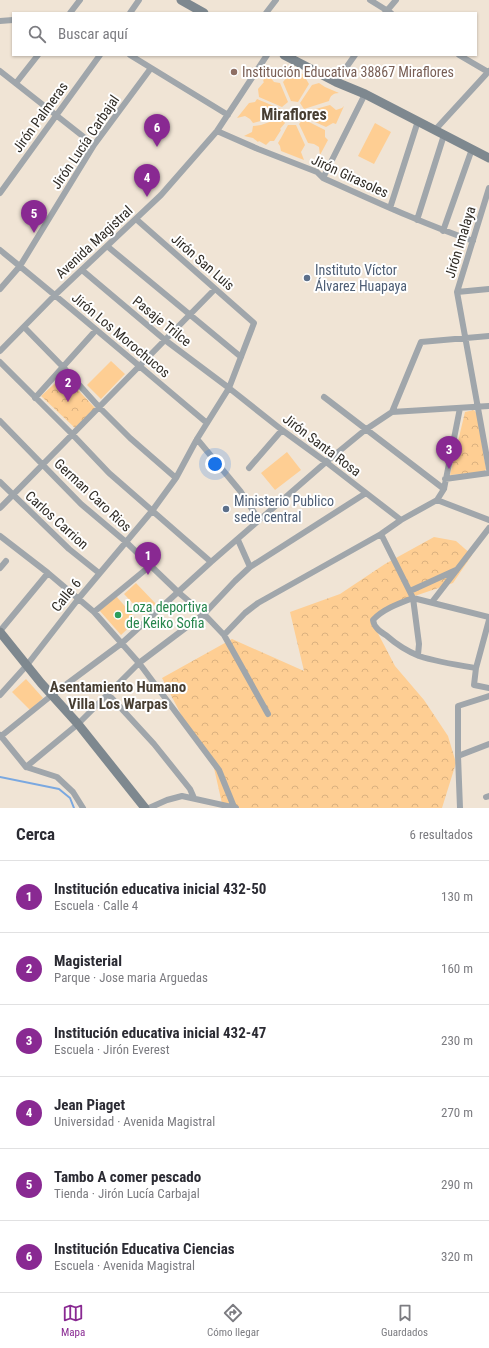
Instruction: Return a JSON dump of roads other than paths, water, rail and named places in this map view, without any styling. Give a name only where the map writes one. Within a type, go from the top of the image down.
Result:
[{"type":"street","points":[[71,12],[80,0]]},
{"type":"street","points":[[131,12],[139,0]]},
{"type":"street","points":[[181,0],[202,12]]},
{"type":"street","points":[[267,12],[276,0]]},
{"type":"street","points":[[370,0],[388,12],[396,0]]},
{"type":"street","points":[[0,21],[12,20]]},
{"type":"street","points":[[16,83],[37,56]]},
{"type":"street","name":"Jirón Palmeras","points":[[0,193],[99,56]]},
{"type":"street","points":[[132,56],[228,115]]},
{"type":"street","name":"Avenida Magistral","points":[[0,351],[56,295],[161,195],[217,131],[266,56]]},
{"type":"street","points":[[286,56],[336,82],[365,94],[489,158]]},
{"type":"street","points":[[336,82],[354,56]]},
{"type":"street","points":[[435,130],[488,72],[461,56]]},
{"type":"street","name":"Jirón Lucía Carbajal","points":[[0,289],[20,266],[94,145],[151,68]]},
{"type":"street","points":[[0,71],[94,145]]},
{"type":"street","points":[[323,178],[365,94]]},
{"type":"street","points":[[390,208],[418,121]]},
{"type":"street","name":"Jirón Girasoles","points":[[217,131],[258,150],[317,172],[323,178],[417,220],[473,241]]},
{"type":"street","points":[[417,220],[444,136]]},
{"type":"street","points":[[443,231],[472,149]]},
{"type":"street","name":"Jirón Imalaya","points":[[489,188],[457,292],[489,469]]},
{"type":"street","name":"Jirón San Luis","points":[[136,219],[254,323]]},
{"type":"street","points":[[107,246],[189,315],[242,357]]},
{"type":"street","name":"Jirón Los Morochucos","points":[[0,250],[56,295],[207,423]]},
{"type":"street","name":"Pasaje Trilce","points":[[82,270],[165,340],[229,388]]},
{"type":"street","points":[[0,508],[215,289]]},
{"type":"street","points":[[457,292],[489,289]]},
{"type":"street","name":"Calle 6","points":[[0,695],[27,665],[99,573],[152,511],[176,478],[197,438],[229,388],[254,323]]},
{"type":"street","points":[[24,327],[130,438],[176,478]]},
{"type":"street","points":[[36,398],[96,330]]},
{"type":"street","points":[[392,412],[420,342],[489,336]]},
{"type":"street","points":[[0,362],[109,473],[211,562]]},
{"type":"street","name":"Jirón Santa Rosa","points":[[229,388],[401,520]]},
{"type":"street","points":[[324,398],[444,489]]},
{"type":"street","points":[[83,808],[73,792],[57,777],[26,766],[0,736],[122,643],[211,562],[365,430],[392,412],[489,406]]},
{"type":"street","points":[[224,636],[245,613],[258,603],[381,534],[401,520],[437,500],[444,489],[460,408]]},
{"type":"street","name":"German Caro Rios","points":[[0,421],[81,504],[126,542],[178,592],[204,614],[224,636],[268,714]]},
{"type":"street","points":[[249,468],[282,430]]},
{"type":"street","points":[[197,438],[241,492],[259,520]]},
{"type":"street","points":[[445,479],[489,473]]},
{"type":"street","name":"Carlos Carrion","points":[[0,482],[69,549],[99,573]]},
{"type":"street","points":[[26,766],[78,724],[139,663],[204,614],[250,567],[366,493]]},
{"type":"street","points":[[437,500],[489,520]]},
{"type":"street","points":[[432,602],[489,528]]},
{"type":"street","points":[[381,534],[413,598],[419,644],[418,656]]},
{"type":"street","points":[[0,536],[79,598],[122,643],[139,663],[219,770],[235,808]]},
{"type":"street","points":[[238,540],[250,567]]},
{"type":"street","points":[[0,568],[6,561]]},
{"type":"street","points":[[94,612],[150,566]]},
{"type":"street","points":[[410,591],[457,569]]},
{"type":"street","points":[[48,573],[0,632],[78,724],[145,808]]},
{"type":"street","points":[[476,668],[418,656],[388,638],[374,625],[373,620],[378,615],[395,605],[413,598],[489,617]]},
{"type":"street","points":[[489,620],[476,668],[474,685],[489,688]]},
{"type":"street","points":[[108,694],[154,744],[190,789],[194,798]]},
{"type":"street","points":[[460,808],[458,706],[489,696]]},
{"type":"street","points":[[458,756],[489,744]]},
{"type":"street","points":[[149,808],[167,800],[182,796],[235,808]]},
{"type":"waterway","points":[[0,777],[59,789],[70,798],[74,808]]},
{"type":"place","name":"Institución Educativa 38867 Miraflores","points":[[234,72]]},
{"type":"place","name":"Institución Educativa Ciencias","points":[[157,147]]},
{"type":"place","name":"Jean Piaget","points":[[147,197]]},
{"type":"place","name":"Tambo A comer pescado","points":[[34,233]]},
{"type":"place","name":"Instituto Víctor Álvarez Huapaya","points":[[307,278]]},
{"type":"place","name":"Magisterial","points":[[68,402]]},
{"type":"place","name":"Institución educativa inicial 432-47","points":[[449,469]]},
{"type":"place","name":"Ministerio Publico sede central","points":[[226,509]]},
{"type":"place","name":"Institución educativa inicial 432-50","points":[[148,575]]},
{"type":"place","name":"Loza deportiva de Keiko Sofia","points":[[118,615]]},
{"type":"district","name":"Miraflores","points":[[294,114]]},
{"type":"district","name":"Asentamiento Humano Villa Los Warpas","points":[[118,696]]}]
